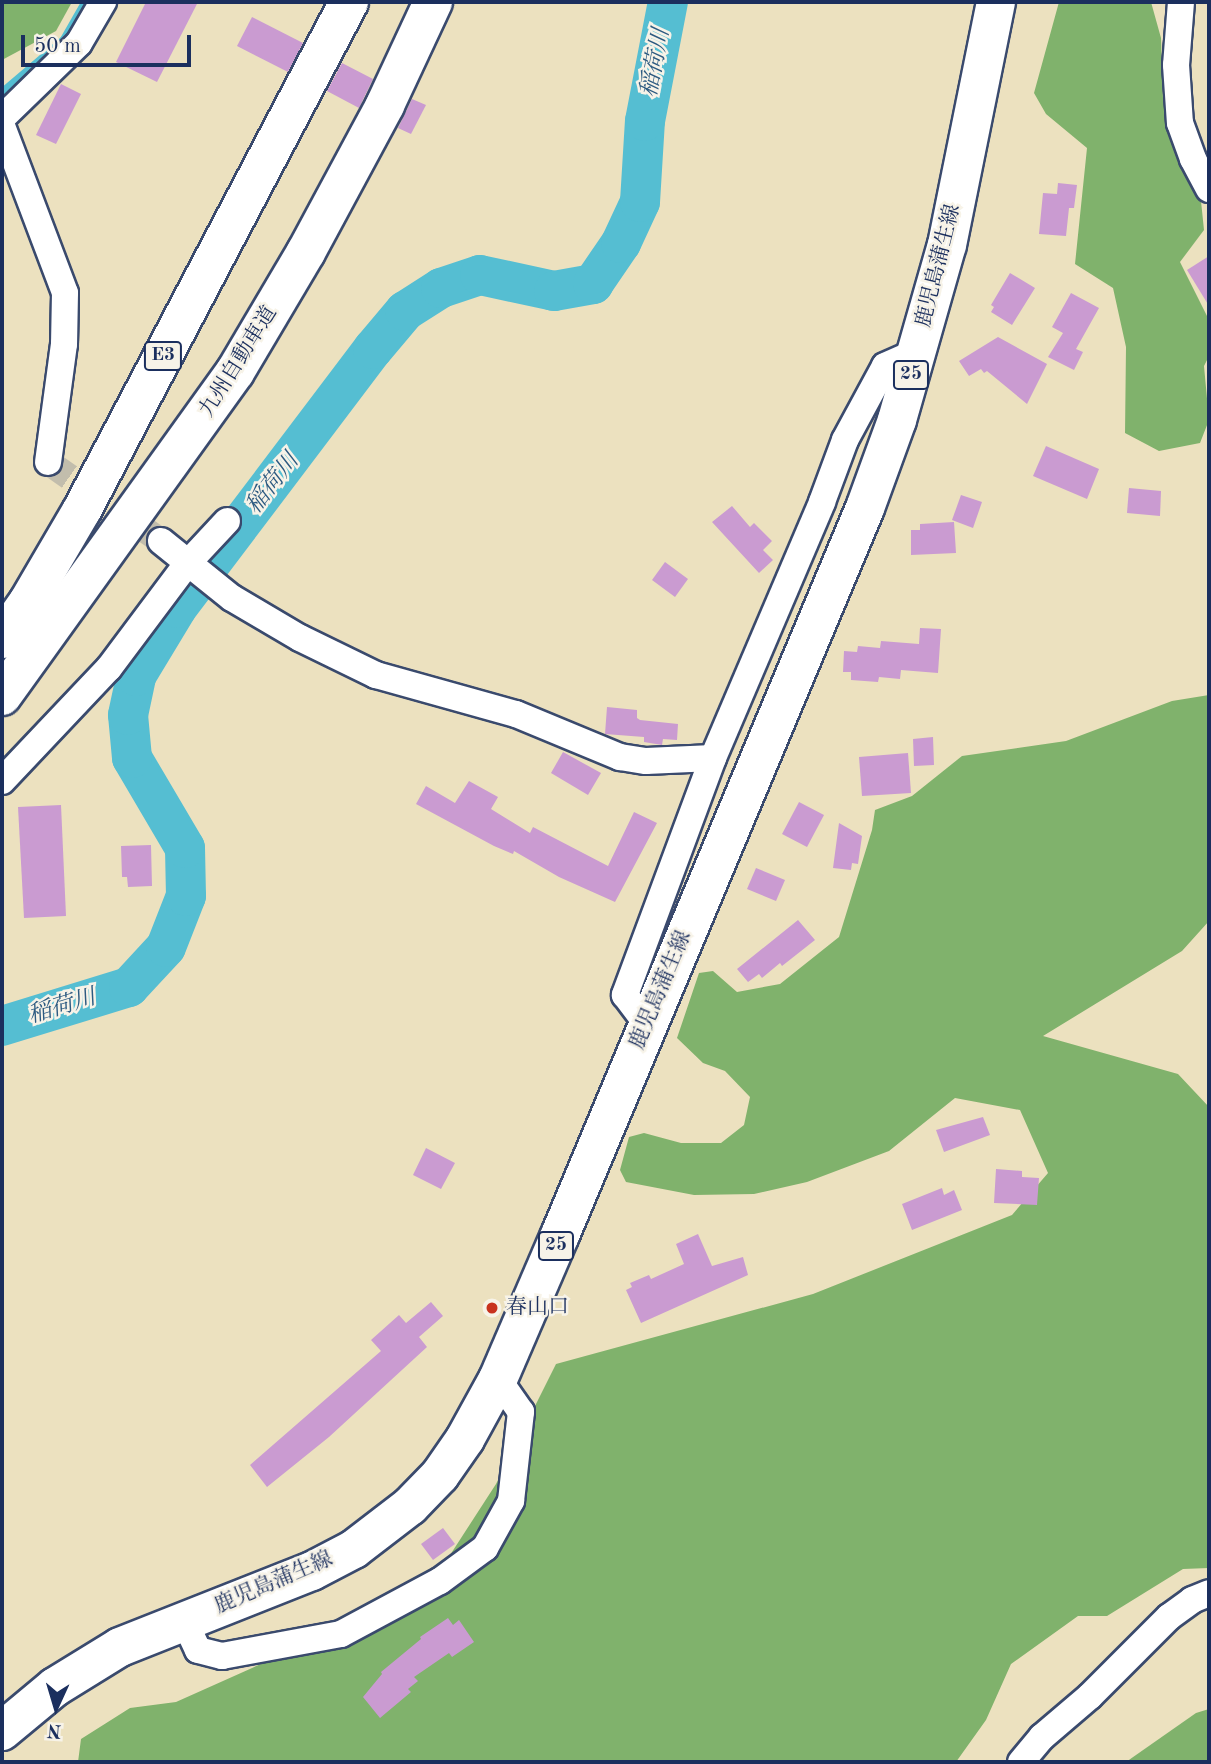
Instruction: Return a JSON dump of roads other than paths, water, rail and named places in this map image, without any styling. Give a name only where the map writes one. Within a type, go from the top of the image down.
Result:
[{"type":"main road","name":"E3","points":[[2,639],[28,602],[82,510],[349,2]]},
{"type":"main road","name":"九州自動車道","points":[[2,696],[235,372],[385,105],[432,2]]},
{"type":"main road","name":"鹿児島蒲生線","points":[[2,1731],[66,1680],[120,1647],[312,1571],[354,1549],[410,1506],[440,1475],[498,1379],[865,508],[918,351],[947,245],[996,2]]},
{"type":"street","points":[[2,118],[79,43],[103,2]]},
{"type":"street","points":[[1181,2],[1176,65],[1180,123],[1209,189]]},
{"type":"street","points":[[2,126],[65,292],[64,344],[48,462]]},
{"type":"street","points":[[647,1024],[625,995],[713,758],[822,502],[845,440],[885,366],[918,351]]},
{"type":"street","points":[[2,781],[109,668],[186,565],[227,521]]},
{"type":"street","points":[[161,541],[186,565],[232,598],[300,638],[376,675],[516,714],[620,757],[646,761],[713,758]]},
{"type":"street","points":[[184,1620],[198,1650],[222,1656],[341,1634],[440,1581],[485,1548],[512,1501],[521,1412],[498,1379]]},
{"type":"street","points":[[1021,1762],[1042,1737],[1090,1696],[1169,1617],[1192,1600],[1209,1593]]},
{"type":"waterway","points":[[2,91],[63,39],[84,2]]},
{"type":"waterway","name":"稲荷川","points":[[2,1026],[129,987],[166,947],[186,896],[185,848],[132,758],[128,715],[136,676],[177,608],[373,349],[405,311],[441,288],[480,275],[554,291],[593,284],[621,243],[640,202],[645,121],[668,2]]},
{"type":"tunnel","points":[[48,462],[161,541]]},
{"type":"place","name":"春山口","points":[[492,1308]]}]
